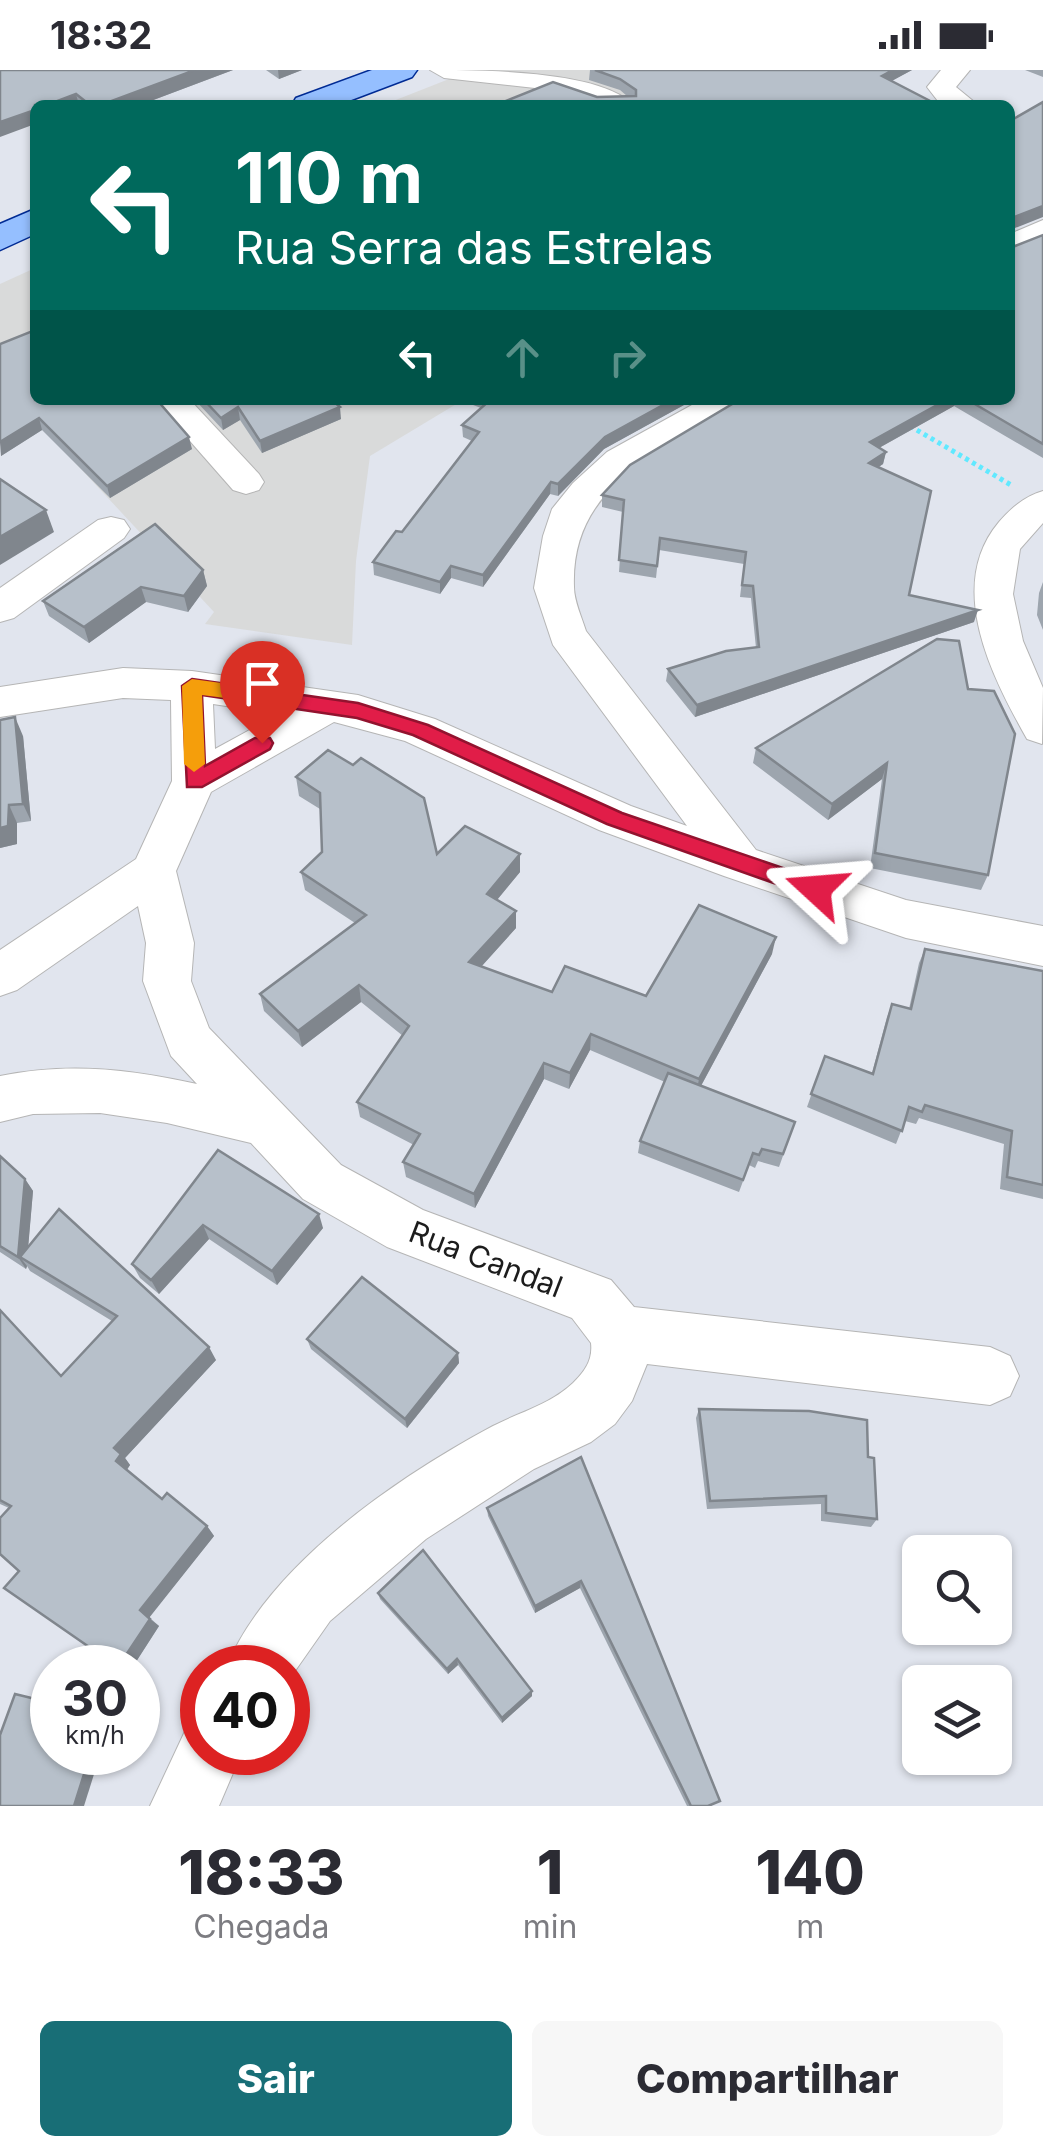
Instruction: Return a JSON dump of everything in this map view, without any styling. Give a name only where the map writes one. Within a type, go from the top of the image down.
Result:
[{"type":"main road","points":[[321,100],[401,70]]},
{"type":"main road","points":[[0,239],[30,223]]},
{"type":"street","points":[[444,70],[564,80],[610,100]]},
{"type":"street","points":[[952,100],[942,88],[956,70]]},
{"type":"street","points":[[1015,243],[1043,228]]},
{"type":"street","points":[[186,405],[246,482]]},
{"type":"street","points":[[718,405],[620,460],[586,491],[571,510],[562,536],[554,588],[567,635],[740,863]]},
{"type":"street","points":[[1042,728],[996,616],[996,574],[1000,550],[1014,528],[1043,503]]},
{"type":"street","points":[[0,608],[111,529]]},
{"type":"street","points":[[0,702],[123,683],[192,686],[330,705],[420,730],[615,818],[740,863],[906,919],[1043,946]]},
{"type":"street","points":[[0,976],[152,871],[194,781],[192,686]]},
{"type":"street","points":[[194,781],[330,705]]},
{"type":"street","name":"Rua Candal","points":[[152,871],[170,942],[167,980],[189,1041],[322,1182],[406,1229],[591,1299],[619,1333]]},
{"type":"street","points":[[0,1099],[56,1089],[134,1094],[266,1123]]},
{"type":"street","points":[[275,1645],[308,1599],[404,1517],[514,1448],[570,1421],[594,1403],[612,1381],[620,1355],[619,1333],[990,1376]]},
{"type":"street","points":[[184,1806],[198,1775]]},
{"type":"path","points":[[898,419],[1043,503]]},
{"type":"shaded area","points":[[472,70],[830,70],[902,100],[396,100]]},
{"type":"shaded area","points":[[30,270],[30,405],[455,405],[370,456],[356,561],[352,645],[205,624],[214,612],[0,382],[0,284]]},
{"type":"building","points":[[0,70],[195,70],[114,100],[84,100],[76,94],[60,100],[30,100],[30,112],[0,122]]},
{"type":"building","points":[[595,70],[893,70],[882,76],[928,100],[508,100],[553,82],[597,97],[636,96],[636,90]]},
{"type":"building","points":[[1043,102],[1043,206],[1015,217],[1015,118]]},
{"type":"building","points":[[1043,235],[1043,444],[977,405],[1015,405],[1015,246]]},
{"type":"building","points":[[30,332],[30,405],[161,405],[189,437],[107,486],[39,418],[0,442],[0,344]]},
{"type":"building","points":[[209,405],[340,407],[260,441],[238,407],[221,418]]},
{"type":"building","points":[[484,405],[663,405],[605,437],[558,484],[551,482],[483,575],[451,566],[440,582],[373,562],[396,531],[402,532],[479,432],[462,425]]},
{"type":"building","points":[[731,405],[937,405],[870,442],[886,452],[869,463],[931,491],[909,595],[978,610],[697,705],[668,669],[726,651],[759,647],[753,586],[742,585],[746,552],[660,538],[657,566],[619,560],[624,500],[602,495],[630,465]]},
{"type":"building","points":[[0,479],[46,510],[0,537]]},
{"type":"building","points":[[155,524],[203,570],[184,596],[141,587],[84,627],[43,601]]},
{"type":"building","points":[[937,639],[959,641],[968,689],[994,691],[1015,734],[988,875],[875,853],[887,763],[832,804],[756,748]]},
{"type":"building","points":[[15,717],[23,804],[9,805],[8,826],[0,828],[0,720]]},
{"type":"building","points":[[328,750],[353,765],[361,758],[424,798],[437,854],[465,826],[520,854],[487,894],[516,911],[469,962],[552,992],[565,966],[646,996],[699,905],[776,937],[699,1079],[591,1034],[570,1073],[544,1063],[474,1194],[403,1162],[420,1134],[357,1102],[409,1026],[359,985],[298,1031],[260,994],[366,915],[301,872],[322,852],[320,793],[296,777]]},
{"type":"building","points":[[925,949],[1043,971],[1043,1185],[1007,1177],[1012,1131],[925,1105],[922,1112],[909,1107],[902,1131],[811,1094],[825,1056],[873,1074],[892,1004],[911,1009]]},
{"type":"building","points":[[668,1073],[795,1122],[783,1154],[762,1149],[759,1155],[753,1153],[743,1180],[640,1141]]},
{"type":"building","points":[[218,1150],[319,1214],[272,1271],[203,1225],[151,1280],[132,1264]]},
{"type":"building","points":[[0,1156],[25,1179],[18,1257],[0,1246]]},
{"type":"building","points":[[59,1209],[209,1347],[114,1448],[121,1454],[116,1461],[162,1499],[167,1493],[207,1526],[140,1610],[150,1619],[133,1645],[86,1645],[4,1588],[19,1571],[0,1554],[0,1518],[11,1506],[0,1500],[0,1310],[61,1376],[117,1316],[20,1257]]},
{"type":"building","points":[[362,1277],[458,1353],[405,1419],[307,1339]]},
{"type":"building","points":[[699,1409],[809,1411],[867,1420],[868,1457],[874,1458],[877,1519],[826,1513],[826,1496],[710,1501]]},
{"type":"building","points":[[581,1457],[720,1801],[708,1806],[691,1806],[581,1581],[535,1606],[487,1508]]},
{"type":"building","points":[[423,1550],[532,1691],[502,1718],[457,1659],[447,1669],[378,1593]]},
{"type":"building","points":[[15,1694],[30,1698],[30,1775],[84,1775],[74,1806],[0,1806],[0,1735]]},
{"type":"slow traffic","points":[[194,764],[192,686],[280,698]]},
{"type":"route","points":[[262,743],[194,781],[192,686],[358,710],[420,730],[615,818],[816,889]]}]
